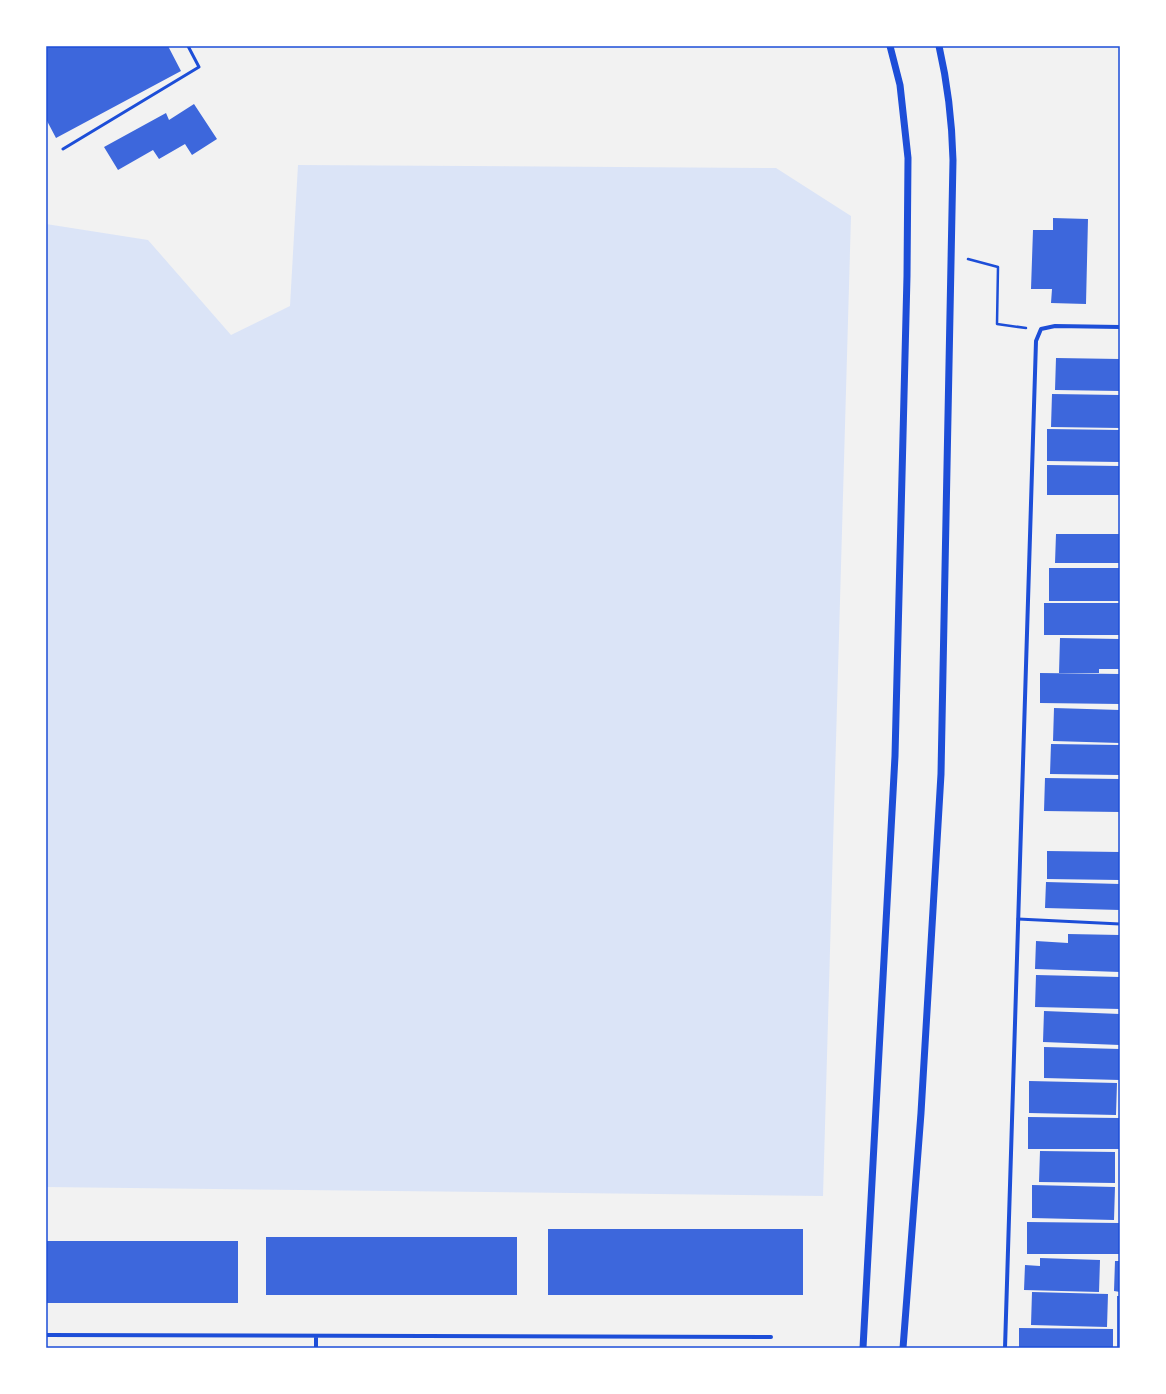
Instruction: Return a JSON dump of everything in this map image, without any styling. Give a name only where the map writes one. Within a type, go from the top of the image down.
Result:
[{"type":"street","points":[[863,1348],[895,756],[907,276],[908,158],[900,85],[890,46]]},
{"type":"street","points":[[903,1348],[921,1113],[941,774],[953,160],[952,125],[948,88],[939,46]]},
{"type":"street","points":[[1005,1348],[1036,341],[1041,330],[1055,326],[1120,327]]},
{"type":"street","points":[[46,1335],[771,1337]]},
{"type":"street","points":[[316,1336],[316,1348]]},
{"type":"lane","points":[[63,149],[198,67],[188,46]]},
{"type":"lane","points":[[1018,919],[1120,924]]},
{"type":"path","points":[[951,255],[998,267],[997,324],[1041,330]]},
{"type":"shaded area","points":[[298,165],[776,168],[851,216],[823,1196],[46,1187],[46,224],[148,240],[231,335],[290,306]]},
{"type":"building","points":[[46,46],[168,46],[181,71],[56,138],[46,119]]},
{"type":"building","points":[[194,104],[217,139],[192,155],[185,144],[159,159],[153,150],[118,170],[104,147],[166,113],[169,120]]},
{"type":"building","points":[[1053,218],[1088,219],[1086,304],[1051,303],[1052,289],[1031,289],[1033,230],[1053,230]]},
{"type":"building","points":[[1056,358],[1120,359],[1120,391],[1055,390]]},
{"type":"building","points":[[1052,394],[1120,395],[1120,428],[1051,427]]},
{"type":"building","points":[[1047,429],[1120,430],[1120,462],[1047,461]]},
{"type":"building","points":[[1047,465],[1120,466],[1120,495],[1047,495]]},
{"type":"building","points":[[1056,534],[1120,534],[1120,563],[1055,563]]},
{"type":"building","points":[[1049,568],[1120,568],[1120,601],[1049,601]]},
{"type":"building","points":[[1044,603],[1120,603],[1120,635],[1044,635]]},
{"type":"building","points":[[1060,638],[1120,639],[1120,669],[1099,669],[1099,673],[1059,673]]},
{"type":"building","points":[[1040,673],[1120,674],[1120,704],[1040,703]]},
{"type":"building","points":[[1054,708],[1120,710],[1120,743],[1053,741]]},
{"type":"building","points":[[1051,744],[1120,745],[1120,775],[1050,774]]},
{"type":"building","points":[[1045,778],[1120,779],[1120,812],[1044,811]]},
{"type":"building","points":[[1047,851],[1120,852],[1120,880],[1047,879]]},
{"type":"building","points":[[1046,882],[1120,884],[1120,910],[1045,908]]},
{"type":"building","points":[[1068,934],[1120,935],[1120,972],[1035,969],[1036,941],[1068,943]]},
{"type":"building","points":[[1036,975],[1120,977],[1120,1009],[1035,1007]]},
{"type":"building","points":[[1044,1011],[1120,1014],[1120,1045],[1043,1042]]},
{"type":"building","points":[[1044,1047],[1120,1049],[1120,1080],[1044,1078]]},
{"type":"building","points":[[1029,1081],[1117,1083],[1116,1115],[1029,1113]]},
{"type":"building","points":[[1028,1117],[1119,1118],[1119,1149],[1028,1149]]},
{"type":"building","points":[[1040,1151],[1115,1152],[1115,1183],[1039,1182]]},
{"type":"building","points":[[1032,1185],[1115,1187],[1114,1220],[1032,1218]]},
{"type":"building","points":[[1027,1222],[1119,1223],[1119,1254],[1027,1254]]},
{"type":"building","points":[[548,1229],[803,1229],[803,1295],[548,1295]]},
{"type":"building","points":[[266,1237],[517,1237],[517,1295],[266,1295]]},
{"type":"building","points":[[46,1241],[238,1241],[238,1303],[46,1303]]},
{"type":"building","points":[[1040,1258],[1100,1260],[1099,1292],[1024,1290],[1025,1265],[1040,1266]]},
{"type":"building","points":[[1115,1261],[1120,1261],[1120,1292],[1114,1291]]},
{"type":"building","points":[[1032,1292],[1108,1294],[1107,1327],[1031,1325]]},
{"type":"building","points":[[1117,1296],[1120,1296],[1120,1348],[1117,1348]]},
{"type":"building","points":[[1019,1328],[1113,1329],[1113,1348],[1019,1348]]}]
